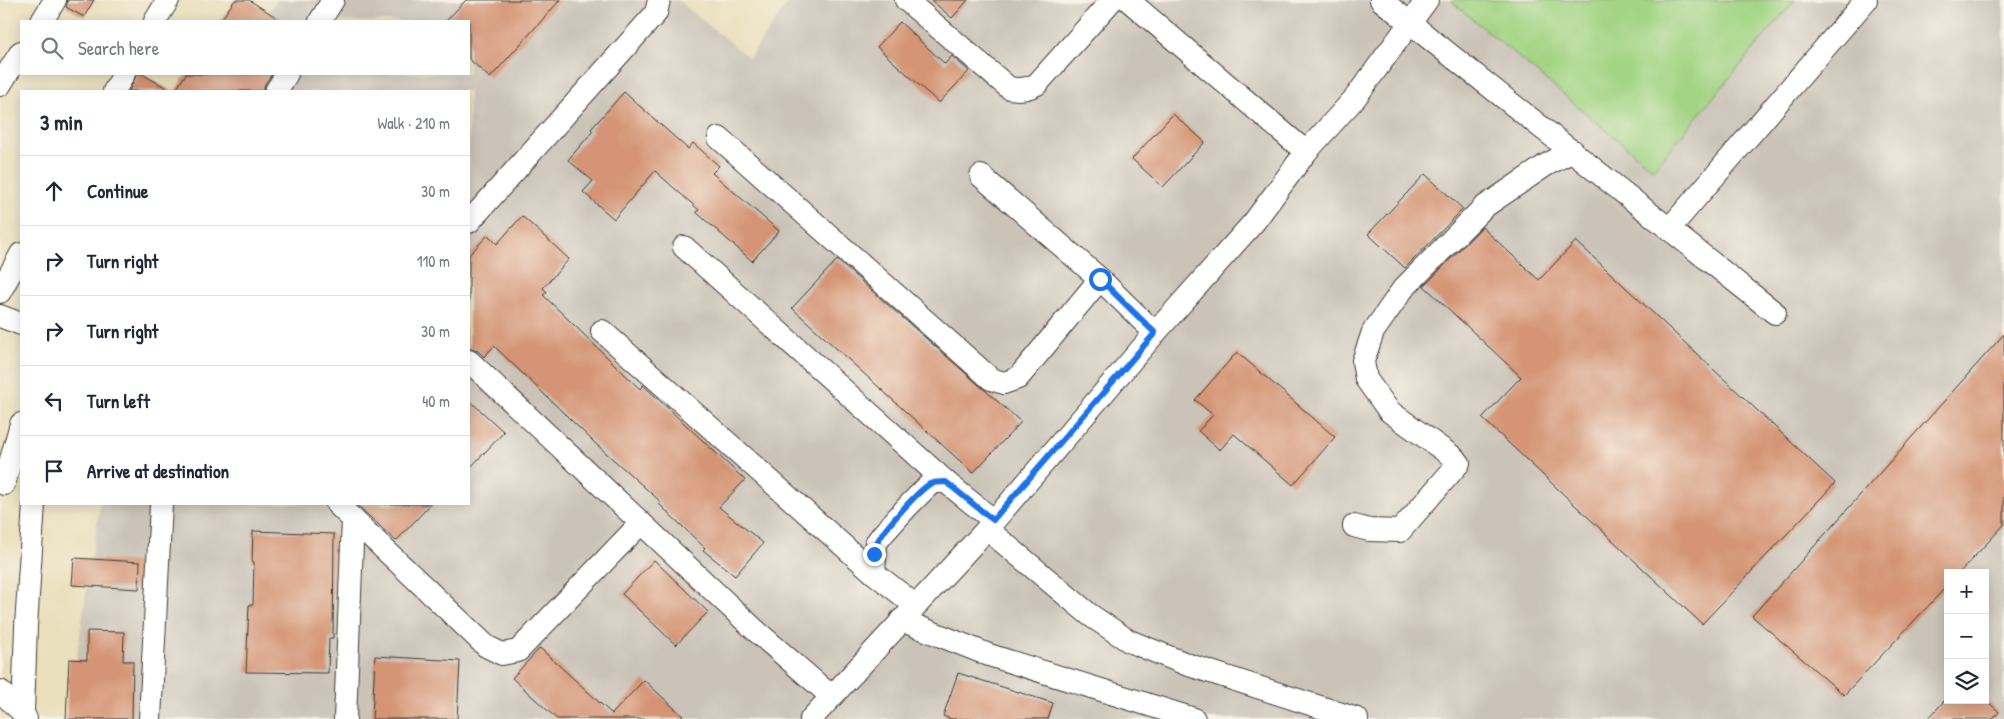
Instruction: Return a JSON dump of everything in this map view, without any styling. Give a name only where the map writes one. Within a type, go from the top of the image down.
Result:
[{"type":"street","points":[[43,20],[55,0]]},
{"type":"street","points":[[156,20],[168,0]]},
{"type":"street","points":[[321,20],[333,0]]},
{"type":"street","points":[[470,221],[656,13],[660,0]]},
{"type":"street","points":[[906,0],[1009,88],[1018,90],[1028,89],[1037,84],[1112,0]]},
{"type":"street","points":[[1128,0],[1306,152]]},
{"type":"street","points":[[1381,0],[1775,313]]},
{"type":"street","points":[[811,719],[990,525],[1155,333],[1254,222],[1306,152],[1354,98],[1427,0]]},
{"type":"street","points":[[1670,228],[1866,0]]},
{"type":"street","points":[[0,85],[20,54]]},
{"type":"street","points":[[115,90],[123,75]]},
{"type":"street","points":[[277,90],[286,75]]},
{"type":"street","points":[[719,138],[991,379],[1004,383],[1018,378],[1100,279]]},
{"type":"street","points":[[1354,526],[1369,530],[1400,531],[1459,463],[1389,411],[1366,379],[1363,361],[1373,332],[1403,289],[1484,207],[1546,165],[1573,151]]},
{"type":"street","points":[[981,176],[1100,279],[1155,333]]},
{"type":"street","points":[[684,247],[946,482],[990,525],[1090,615],[1128,641],[1186,664],[1357,719]]},
{"type":"street","points":[[0,292],[20,256]]},
{"type":"street","points":[[0,316],[20,324]]},
{"type":"street","points":[[602,332],[874,573],[908,613],[989,655],[1194,719]]},
{"type":"street","points":[[470,362],[754,630],[831,696]]},
{"type":"street","points":[[8,485],[20,429]]},
{"type":"street","points":[[874,573],[876,544],[882,535],[929,485],[936,482],[946,482]]},
{"type":"street","points":[[24,716],[26,626],[34,505]]},
{"type":"street","points":[[150,719],[161,505]]},
{"type":"street","points":[[345,511],[486,646],[502,654],[518,651],[641,523]]},
{"type":"street","points":[[345,511],[345,719]]},
{"type":"street","points":[[0,690],[24,716]]},
{"type":"shaded area","points":[[277,0],[678,0],[749,58],[790,0],[2004,0],[2004,719],[67,719],[100,505],[470,505],[470,90],[209,90],[221,75],[470,75],[470,20],[262,20]]},
{"type":"green space","points":[[1454,0],[1795,0],[1653,169],[1452,2]]},
{"type":"building","points":[[68,0],[94,0],[84,17],[66,7]]},
{"type":"building","points":[[235,0],[249,0],[280,20],[221,20]]},
{"type":"building","points":[[466,0],[560,0],[490,78],[470,60],[470,20],[447,20]]},
{"type":"building","points":[[931,0],[968,0],[952,18]]},
{"type":"building","points":[[900,22],[945,64],[952,56],[969,71],[939,103],[877,47]]},
{"type":"building","points":[[137,75],[144,75],[170,90],[129,90]]},
{"type":"building","points":[[185,75],[271,75],[263,90],[176,90]]},
{"type":"building","points":[[624,92],[688,149],[693,143],[719,166],[712,173],[779,231],[752,261],[696,212],[699,210],[655,171],[614,219],[583,192],[593,181],[568,160],[593,131],[591,129]]},
{"type":"building","points":[[1173,114],[1205,142],[1163,187],[1132,159]]},
{"type":"building","points":[[1425,174],[1463,209],[1405,268],[1368,234]]},
{"type":"building","points":[[522,216],[569,259],[543,288],[547,292],[543,295],[640,389],[643,385],[745,480],[719,507],[763,543],[735,576],[703,550],[705,548],[659,504],[661,502],[596,444],[494,346],[484,357],[478,351],[470,348],[470,254],[488,235],[497,244]]},
{"type":"building","points":[[1482,227],[1539,280],[1576,241],[1835,483],[1702,624],[1482,418],[1521,377],[1424,286]]},
{"type":"building","points":[[837,260],[1021,422],[973,473],[792,308]]},
{"type":"building","points":[[2004,334],[2004,525],[1963,569],[1944,569],[1944,589],[1844,695],[1752,616]]},
{"type":"building","points":[[1237,352],[1335,437],[1293,485],[1234,434],[1220,450],[1198,431],[1213,415],[1195,400]]},
{"type":"building","points":[[470,401],[504,432],[470,468]]},
{"type":"building","points":[[357,505],[430,505],[396,541]]},
{"type":"building","points":[[253,531],[334,534],[333,638],[329,638],[328,673],[246,672],[249,605],[253,605]]},
{"type":"building","points":[[74,558],[140,562],[139,589],[72,585]]},
{"type":"building","points":[[654,560],[708,612],[676,645],[622,594]]},
{"type":"building","points":[[87,631],[124,632],[123,661],[133,661],[132,719],[66,719],[69,659],[87,660]]},
{"type":"building","points":[[540,648],[612,714],[644,680],[686,719],[557,719],[512,678]]},
{"type":"building","points":[[375,656],[460,661],[457,719],[372,719]]},
{"type":"building","points":[[958,673],[1053,703],[1048,719],[951,719],[943,716]]},
{"type":"building","points":[[1944,701],[1944,704],[1989,703],[1999,712],[1993,719],[1928,719]]},
{"type":"route","points":[[874,554],[876,544],[882,535],[929,485],[936,482],[946,482],[993,520],[1155,333],[1100,279]]}]
